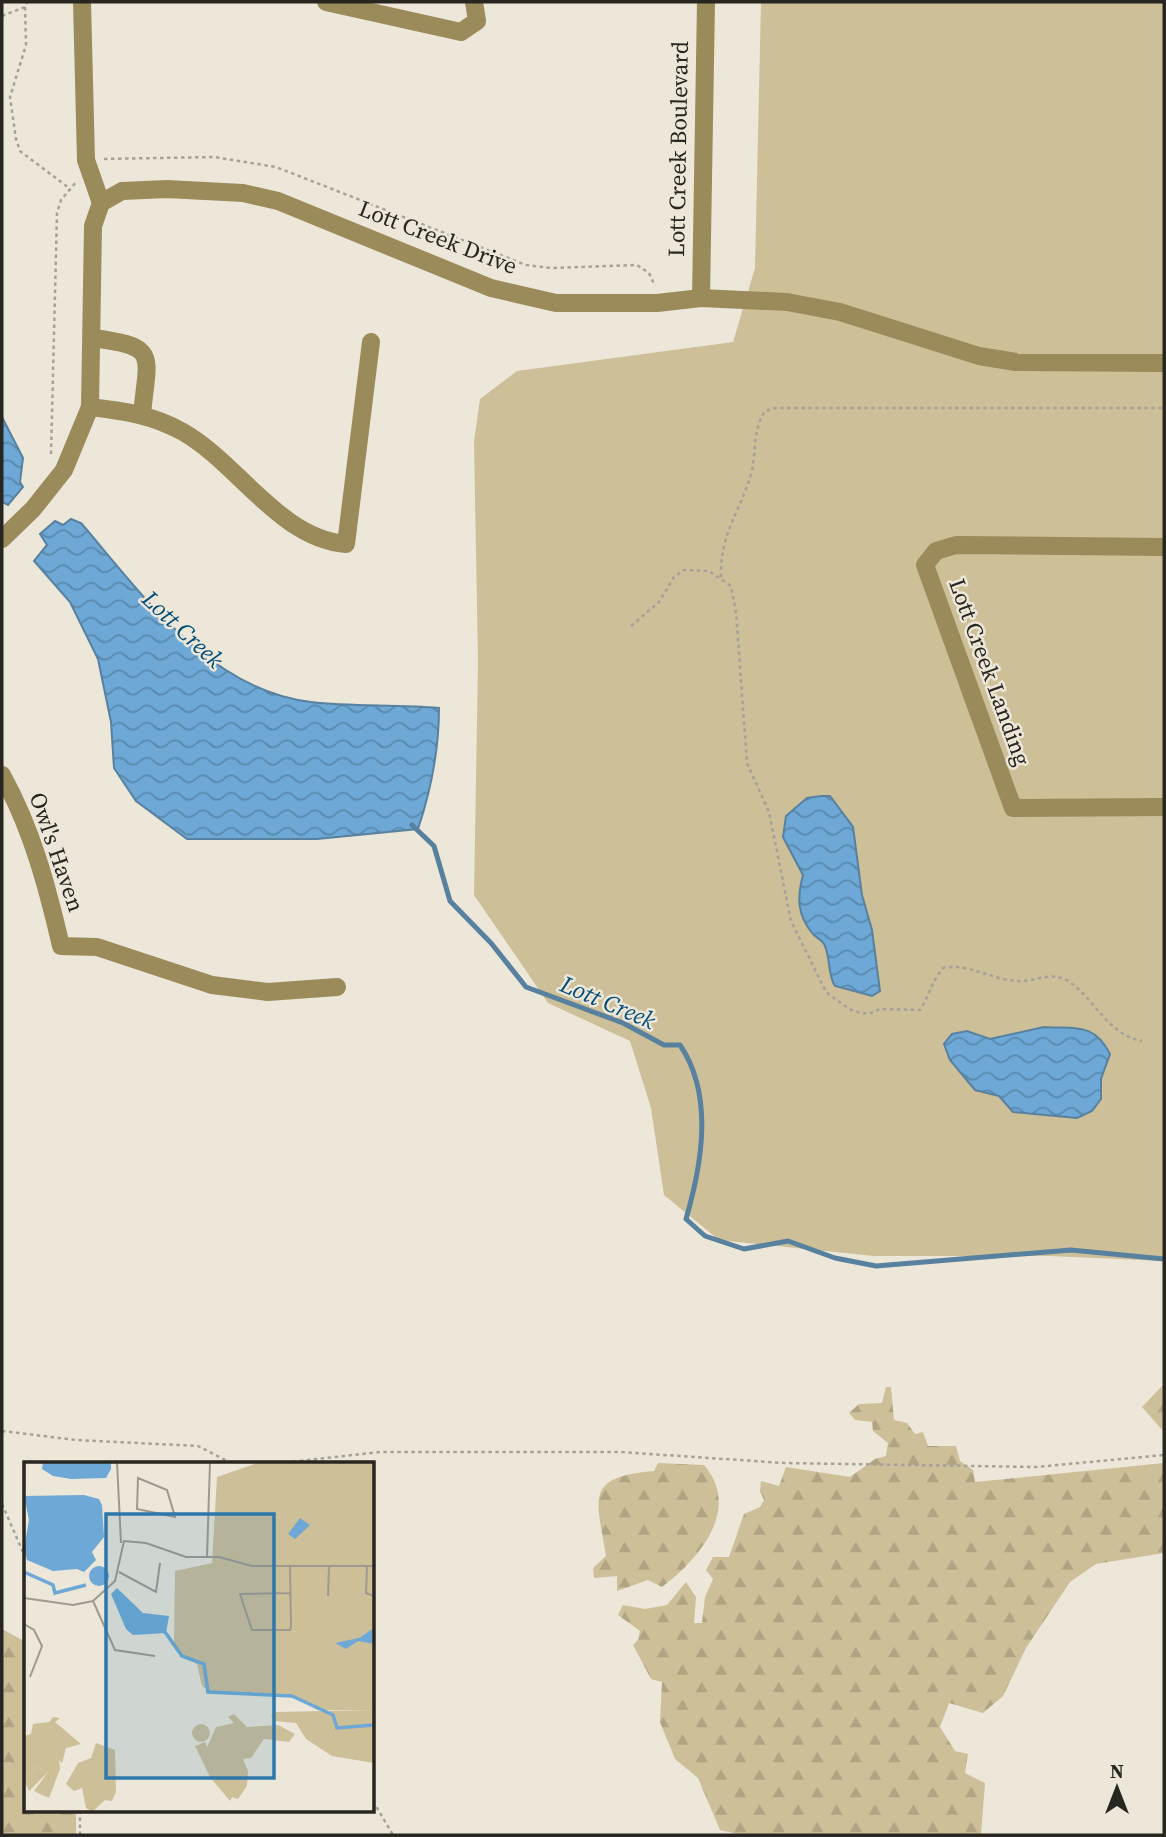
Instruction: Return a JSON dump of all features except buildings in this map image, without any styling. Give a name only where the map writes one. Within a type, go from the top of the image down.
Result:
[{"type":"street","points":[[2,539],[33,509],[90,407],[93,226],[101,203],[88,171],[84,140],[82,2]]},
{"type":"street","points":[[326,2],[461,32],[477,20],[474,2]]},
{"type":"street","name":"Lott Creek Boulevard","points":[[701,298],[706,2]]},
{"type":"street","name":"Lott Creek Drive","points":[[101,203],[122,191],[167,189],[243,193],[278,201],[491,288],[556,303],[657,303],[701,298],[812,305],[979,356],[1016,362],[1164,363]]},
{"type":"street","points":[[93,338],[131,344],[142,350],[147,362],[142,414]]},
{"type":"street","points":[[90,407],[142,414],[184,433],[213,454],[290,521],[323,542],[346,544],[372,342]]},
{"type":"street","name":"Lott Creek Landing","points":[[1164,547],[956,545],[936,551],[925,565],[1013,808],[1164,807]]},
{"type":"street","name":"Owl's Haven","points":[[2,775],[20,808],[45,879],[61,946],[97,947],[212,985],[268,992],[337,987]]},
{"type":"path","points":[[27,2],[26,45],[9,97],[16,139],[20,151],[69,188]]},
{"type":"path","points":[[2,16],[25,7]]},
{"type":"path","points":[[57,465],[57,213],[69,188],[105,158],[214,157],[276,167],[527,265],[551,268],[637,265],[649,273],[655,286],[657,303]]},
{"type":"path","points":[[721,577],[725,538],[751,474],[754,436],[765,411],[775,408],[1164,408]]},
{"type":"path","points":[[631,626],[659,601],[674,577],[684,570],[695,568],[721,577],[731,586],[747,763],[769,812],[791,921],[826,992],[853,1012],[906,1012],[920,1010],[928,999],[933,980],[943,968],[971,968],[1005,980],[1022,982],[1049,975],[1069,982],[1120,1033],[1142,1041]]},
{"type":"path","points":[[2,1431],[76,1440],[198,1446],[229,1462]]},
{"type":"path","points":[[289,1462],[380,1451],[620,1452],[784,1463],[1036,1467],[1164,1455]]},
{"type":"path","points":[[2,1504],[24,1554]]},
{"type":"path","points":[[374,1803],[393,1835]]},
{"type":"path","points":[[80,1812],[80,1835]]},
{"type":"green space","points":[[761,2],[1164,2],[1164,1261],[1050,1256],[874,1256],[719,1240],[664,1195],[651,1108],[630,1041],[548,1003],[474,895],[478,662],[474,441],[480,399],[517,371],[733,342],[755,268]]},
{"type":"green space","points":[[1164,1384],[1164,1432],[1142,1407]]},
{"type":"green space","points":[[886,1387],[891,1387],[894,1420],[907,1423],[915,1434],[923,1432],[928,1446],[956,1446],[960,1461],[973,1470],[975,1482],[1164,1463],[1164,1553],[1096,1564],[1070,1582],[1026,1648],[1003,1696],[983,1713],[949,1703],[940,1727],[955,1751],[968,1754],[965,1773],[985,1783],[981,1835],[742,1835],[720,1830],[698,1778],[675,1759],[660,1722],[662,1682],[651,1679],[633,1645],[638,1640],[640,1631],[618,1615],[623,1605],[645,1609],[667,1605],[686,1582],[696,1597],[694,1623],[702,1623],[705,1597],[713,1579],[706,1570],[713,1557],[729,1557],[744,1514],[760,1507],[764,1500],[760,1491],[761,1481],[779,1486],[786,1467],[850,1477],[875,1459],[886,1456],[888,1443],[873,1431],[872,1422],[855,1420],[849,1413],[859,1404],[882,1403]]},
{"type":"green space","points":[[658,1463],[704,1465],[715,1482],[719,1499],[717,1516],[702,1548],[662,1587],[648,1580],[617,1591],[617,1576],[594,1578],[593,1568],[606,1556],[600,1520],[600,1494],[605,1486],[615,1479],[654,1471]]},
{"type":"green space","points":[[2,1629],[24,1641],[24,1812],[76,1812],[76,1835],[2,1835]]},
{"type":"water","points":[[2,417],[23,458],[20,482],[23,487],[8,505],[2,502]]},
{"type":"water","points":[[71,519],[81,523],[128,579],[181,635],[209,659],[241,679],[274,694],[311,702],[439,708],[433,770],[418,829],[317,839],[187,839],[136,801],[114,768],[111,722],[98,659],[70,602],[34,561],[47,545],[40,534],[55,521],[63,525]]},
{"type":"water","points":[[830,796],[853,827],[862,895],[872,930],[880,991],[872,996],[835,986],[824,944],[812,933],[801,912],[799,898],[803,875],[783,837],[786,816],[807,798]]},
{"type":"water","points":[[1044,1027],[1083,1029],[1097,1037],[1110,1054],[1101,1079],[1101,1099],[1092,1111],[1077,1118],[1013,1112],[999,1096],[975,1090],[950,1060],[944,1044],[952,1034],[967,1031],[990,1039]]},
{"type":"waterway","name":"Lott Creek","points":[[412,825],[434,846],[450,901],[491,943],[526,987],[623,1023],[664,1045],[680,1045],[698,1086],[702,1130],[697,1176],[686,1219],[705,1236],[744,1249],[788,1241],[835,1258],[876,1266],[1071,1250],[1164,1259]]}]
